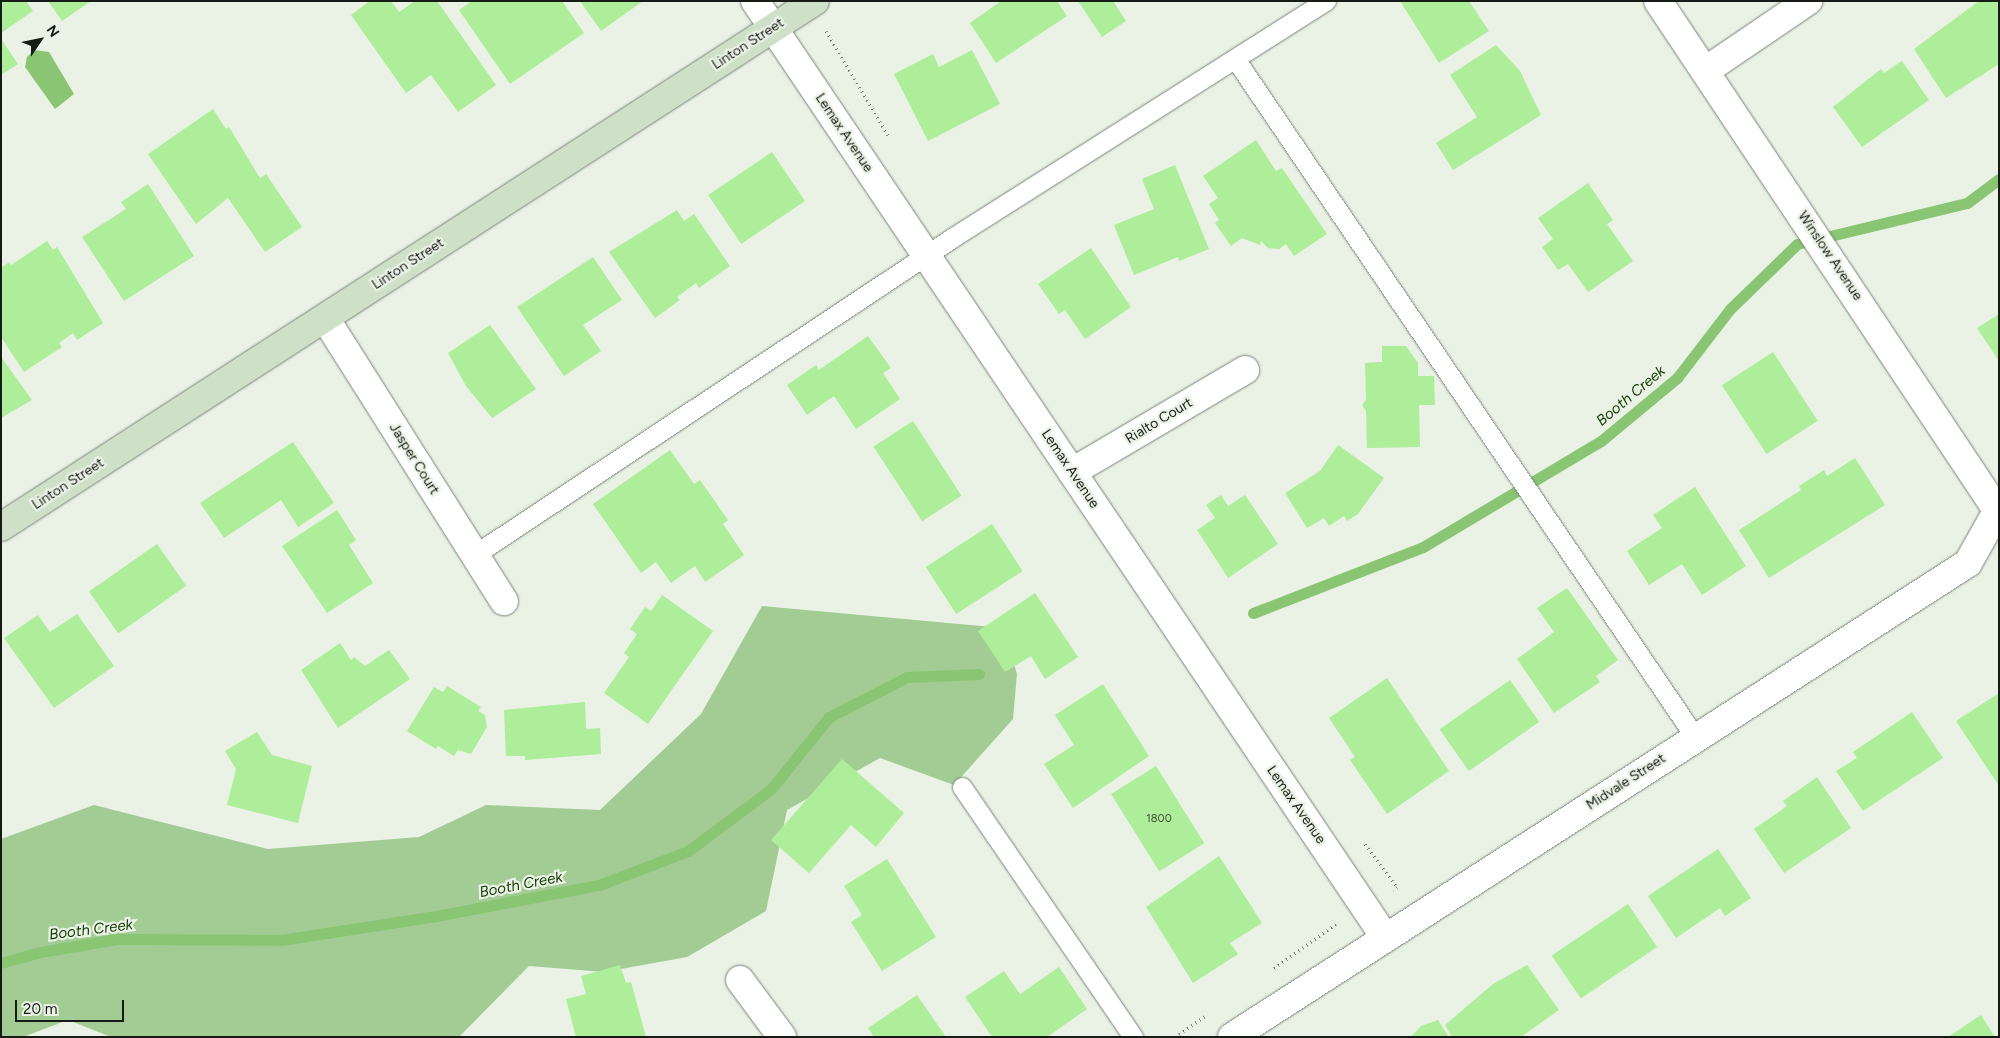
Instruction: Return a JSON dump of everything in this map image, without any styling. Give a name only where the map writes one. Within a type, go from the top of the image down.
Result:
[{"type":"street","name":"Lemax Avenue","points":[[755,1],[774,26],[1385,937]]},
{"type":"street","name":"Linton Street","points":[[1,527],[815,1]]},
{"type":"street","name":"Winslow Avenue","points":[[1658,1],[1998,510]]},
{"type":"street","points":[[1705,71],[1808,1]]},
{"type":"street","name":"Jasper Court","points":[[325,318],[504,601]]},
{"type":"street","name":"Rialto Court","points":[[1072,472],[1245,370]]},
{"type":"street","name":"Midvale Street","points":[[1232,1037],[1968,563],[1998,510]]},
{"type":"street","points":[[740,980],[782,1037]]},
{"type":"lane","points":[[474,555],[928,256],[1326,1]]},
{"type":"lane","points":[[1236,60],[1696,737]]},
{"type":"lane","points":[[962,787],[1132,1037]]},
{"type":"shaded area","points":[[34,50],[49,52],[74,94],[55,109],[25,67],[27,57]]},
{"type":"shaded area","points":[[762,606],[1003,628],[1017,674],[1013,719],[954,785],[880,758],[787,810],[766,911],[687,957],[604,972],[529,966],[459,1037],[111,1037],[68,1020],[23,1037],[1,1037],[1,839],[94,805],[268,849],[419,837],[486,805],[600,810],[701,714]]},
{"type":"building","points":[[1,1],[26,1],[33,11],[1,33]]},
{"type":"building","points":[[48,1],[91,1],[62,21]]},
{"type":"building","points":[[370,1],[391,1],[399,12],[415,1],[437,1],[496,85],[458,112],[431,75],[406,93],[351,15]]},
{"type":"building","points":[[472,1],[562,1],[584,33],[510,84],[459,10]]},
{"type":"building","points":[[580,1],[643,1],[601,31]]},
{"type":"building","points":[[1001,1],[1057,1],[1067,16],[996,63],[970,23]]},
{"type":"building","points":[[1078,1],[1113,1],[1126,21],[1102,37]]},
{"type":"building","points":[[1400,1],[1469,1],[1489,31],[1439,63]]},
{"type":"building","points":[[1979,1],[1999,1],[1999,64],[1946,98],[1914,49]]},
{"type":"building","points":[[1,39],[18,64],[1,75]]},
{"type":"building","points":[[1496,45],[1520,71],[1541,115],[1453,170],[1436,143],[1477,117],[1450,75]]},
{"type":"building","points":[[972,50],[1000,104],[928,141],[894,74],[933,54],[939,67]]},
{"type":"building","points":[[1902,61],[1929,100],[1862,147],[1833,107],[1881,69],[1884,73]]},
{"type":"building","points":[[213,109],[226,129],[229,127],[260,178],[266,174],[302,227],[265,252],[228,198],[196,224],[148,154]]},
{"type":"building","points":[[1256,140],[1276,171],[1282,168],[1327,234],[1294,256],[1286,244],[1279,249],[1268,248],[1261,241],[1260,245],[1242,238],[1231,246],[1215,223],[1219,220],[1209,204],[1218,198],[1203,176]]},
{"type":"building","points":[[772,152],[805,201],[741,244],[708,195]]},
{"type":"building","points":[[1175,165],[1209,249],[1179,261],[1178,257],[1134,275],[1114,225],[1154,209],[1142,179]]},
{"type":"building","points":[[1588,183],[1613,220],[1607,224],[1633,261],[1588,292],[1568,264],[1558,270],[1542,247],[1553,239],[1538,218]]},
{"type":"building","points":[[148,184],[194,256],[124,301],[82,237],[126,209],[121,202]]},
{"type":"building","points":[[677,210],[684,221],[694,214],[730,266],[699,288],[696,283],[677,297],[680,300],[655,318],[609,252]]},
{"type":"building","points":[[47,241],[53,250],[57,247],[103,323],[77,340],[73,333],[59,343],[62,347],[24,372],[1,337],[1,268],[9,262],[11,265]]},
{"type":"building","points":[[1091,248],[1131,307],[1085,339],[1065,310],[1059,314],[1038,284]]},
{"type":"building","points":[[593,257],[622,300],[583,325],[601,351],[564,376],[517,307]]},
{"type":"building","points":[[1999,314],[1999,361],[1977,328]]},
{"type":"building","points":[[490,325],[536,389],[492,418],[466,386],[448,353]]},
{"type":"building","points":[[868,336],[891,368],[883,373],[900,399],[856,429],[834,396],[807,415],[787,385],[816,365],[819,370]]},
{"type":"building","points":[[1382,346],[1406,346],[1418,363],[1418,376],[1434,376],[1435,405],[1419,405],[1420,447],[1367,448],[1366,411],[1362,405],[1366,400],[1365,363],[1382,362]]},
{"type":"building","points":[[1773,352],[1818,421],[1767,454],[1722,385]]},
{"type":"building","points":[[1,357],[32,400],[1,418]]},
{"type":"building","points":[[913,421],[961,496],[922,521],[874,447]]},
{"type":"building","points":[[293,442],[334,503],[298,527],[281,500],[224,538],[200,503]]},
{"type":"building","points":[[1338,445],[1384,478],[1358,514],[1347,521],[1344,516],[1329,526],[1324,518],[1307,528],[1285,493],[1320,471]]},
{"type":"building","points":[[670,450],[694,484],[700,480],[728,520],[723,524],[744,555],[705,582],[695,566],[671,583],[656,562],[641,573],[593,504]]},
{"type":"building","points":[[1855,458],[1885,505],[1769,578],[1739,530],[1801,490],[1799,486],[1824,470],[1827,476]]},
{"type":"building","points":[[1695,487],[1746,566],[1702,595],[1682,564],[1649,585],[1627,551],[1662,528],[1653,515]]},
{"type":"building","points":[[1221,495],[1228,506],[1245,495],[1278,544],[1228,578],[1197,530],[1215,518],[1206,505]]},
{"type":"building","points":[[337,510],[356,540],[349,545],[373,583],[327,613],[282,546]]},
{"type":"building","points":[[992,524],[1022,571],[956,614],[926,567]]},
{"type":"building","points":[[157,544],[186,586],[118,633],[89,592]]},
{"type":"building","points":[[1567,588],[1618,660],[1596,676],[1600,682],[1554,713],[1517,659],[1554,632],[1537,608]]},
{"type":"building","points":[[1035,593],[1078,657],[1045,679],[1031,656],[1005,672],[978,631]]},
{"type":"building","points":[[662,595],[713,631],[648,724],[604,693],[629,657],[624,653],[637,634],[630,629],[645,607],[651,611]]},
{"type":"building","points":[[77,614],[114,666],[54,708],[4,638],[38,615],[50,632]]},
{"type":"building","points":[[340,643],[351,660],[354,657],[365,666],[389,650],[410,679],[338,728],[301,670]]},
{"type":"building","points":[[1387,678],[1449,771],[1387,814],[1350,760],[1355,757],[1329,718]]},
{"type":"building","points":[[1510,680],[1539,722],[1469,771],[1440,729]]},
{"type":"building","points":[[1103,684],[1149,756],[1073,808],[1044,764],[1074,745],[1055,715]]},
{"type":"building","points":[[447,686],[481,707],[478,711],[485,715],[487,727],[471,754],[458,750],[454,756],[438,746],[436,749],[407,731],[434,687],[443,692]]},
{"type":"building","points":[[1999,693],[1999,786],[1956,721]]},
{"type":"building","points":[[585,702],[586,729],[600,728],[601,754],[525,760],[525,756],[506,756],[504,710]]},
{"type":"building","points":[[1912,712],[1943,758],[1863,811],[1836,771],[1857,758],[1853,752]]},
{"type":"building","points":[[257,732],[272,755],[312,766],[298,823],[227,805],[236,769],[225,751]]},
{"type":"building","points":[[842,759],[904,813],[876,847],[851,825],[809,873],[771,840]]},
{"type":"building","points":[[1156,766],[1204,843],[1159,871],[1111,794]]},
{"type":"building","points":[[1817,777],[1851,828],[1784,873],[1754,829],[1787,806],[1783,801]]},
{"type":"building","points":[[1718,849],[1751,898],[1725,916],[1720,908],[1676,938],[1648,896]]},
{"type":"building","points":[[1219,856],[1262,923],[1230,943],[1238,954],[1193,983],[1146,907]]},
{"type":"building","points":[[887,859],[936,937],[882,971],[851,922],[862,915],[844,886]]},
{"type":"building","points":[[1628,904],[1657,947],[1581,999],[1552,955]]},
{"type":"building","points":[[620,965],[626,983],[631,982],[646,1037],[576,1037],[566,999],[586,994],[581,976]]},
{"type":"building","points":[[1527,965],[1559,1010],[1521,1037],[1452,1037],[1445,1025],[1493,984]]},
{"type":"building","points":[[1059,967],[1087,1009],[1047,1037],[992,1037],[965,997],[1004,971],[1020,994]]},
{"type":"building","points":[[917,995],[946,1037],[874,1037],[868,1028]]},
{"type":"building","points":[[1981,1015],[1995,1037],[1948,1037]]},
{"type":"building","points":[[1438,1020],[1449,1037],[1411,1037],[1421,1026]]},
{"type":"waterway","name":"Booth Creek","points":[[1253,613],[1423,547],[1601,441],[1677,378],[1730,309],[1797,244],[1967,203],[1999,179]]},
{"type":"waterway","name":"Booth Creek","points":[[1,963],[40,952],[117,939],[281,940],[436,916],[599,885],[688,851],[771,789],[829,717],[907,677],[979,674]]}]
